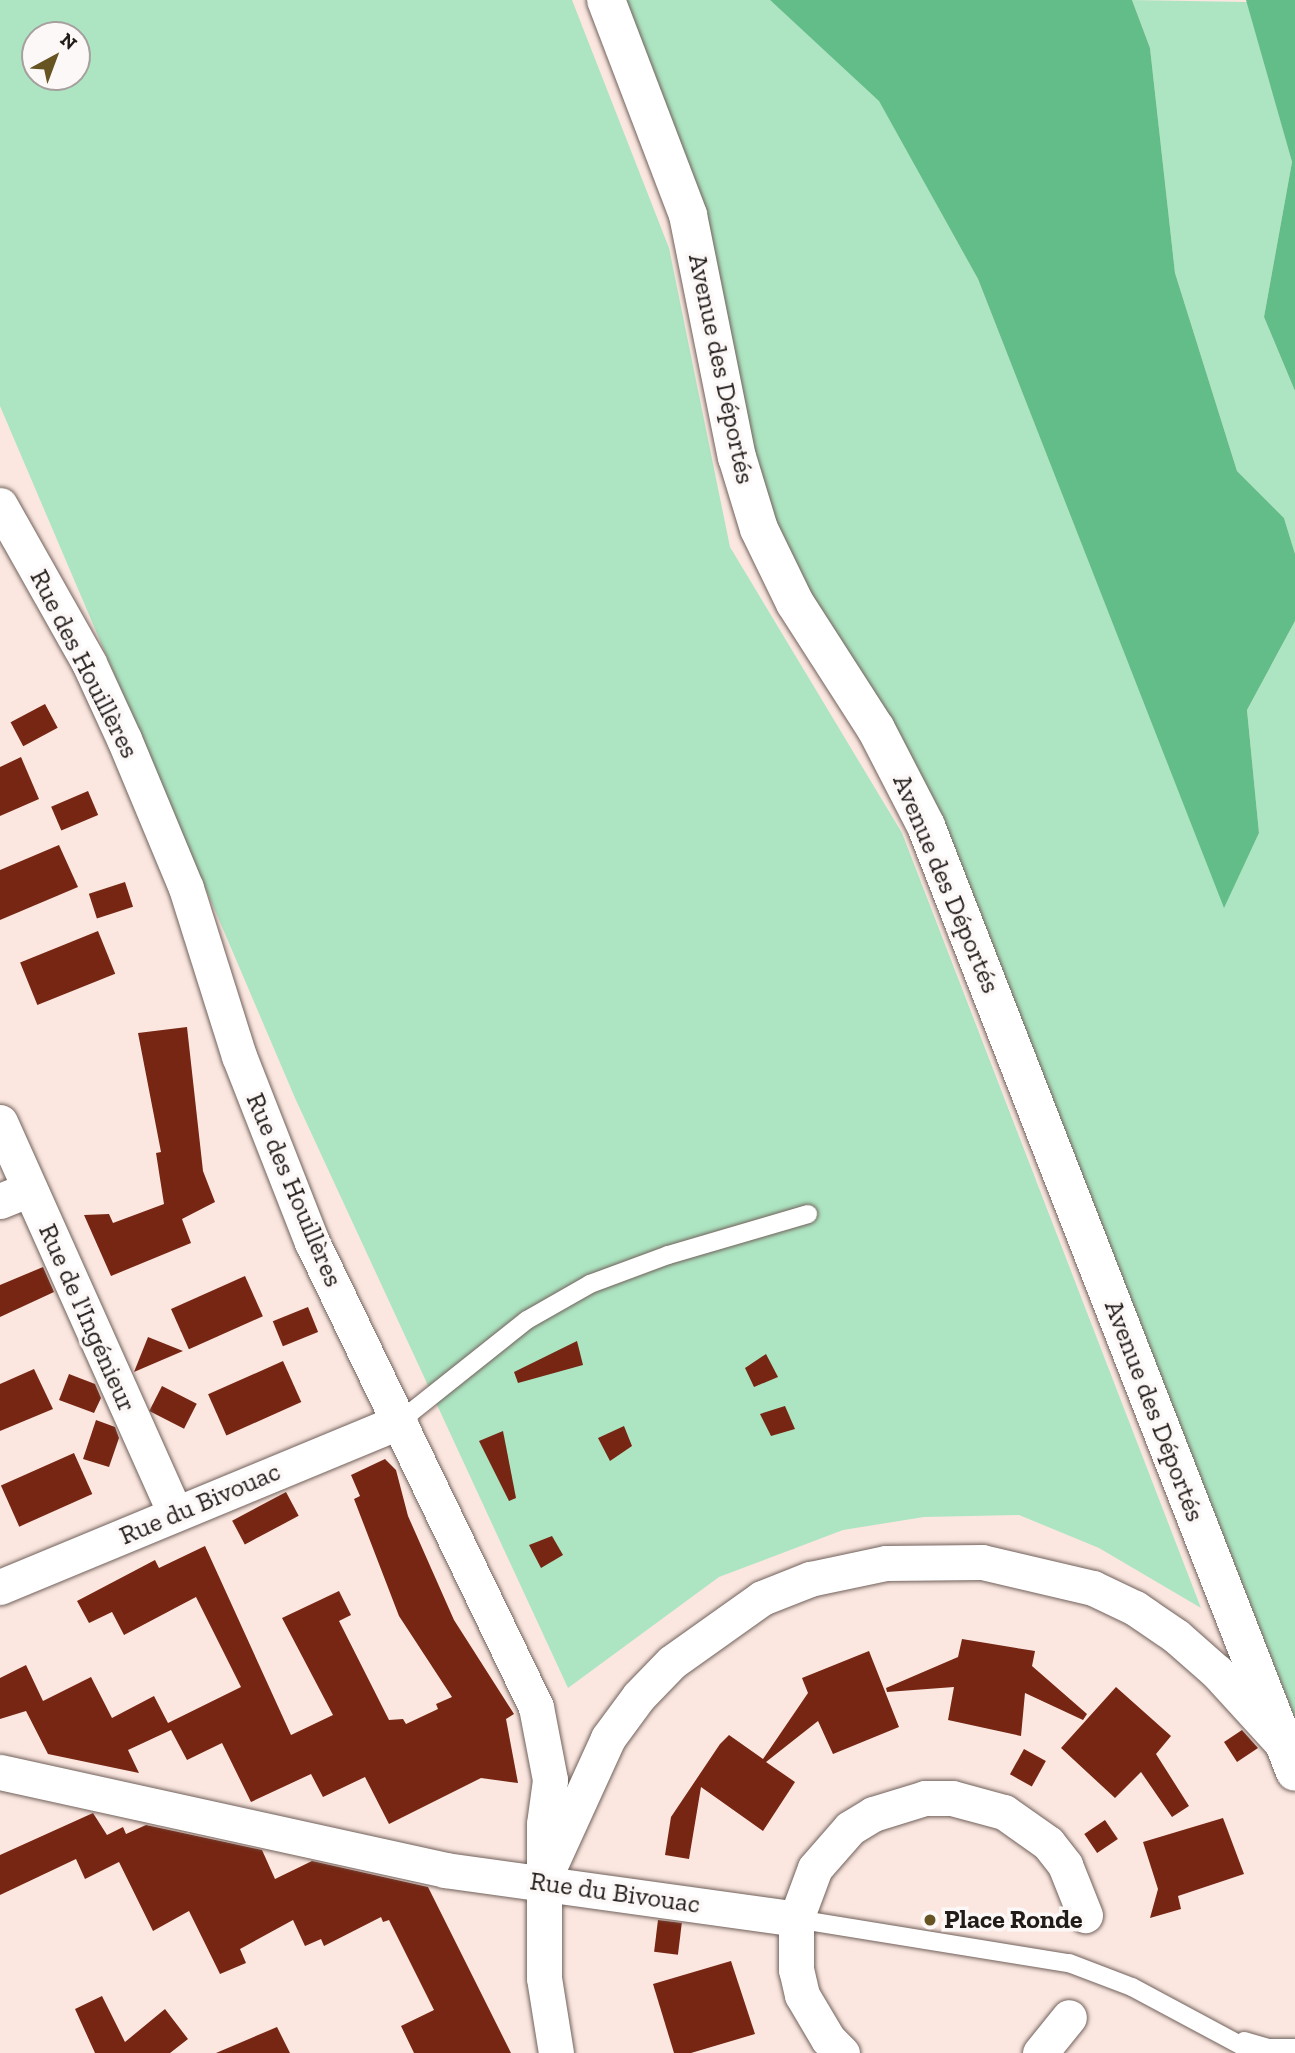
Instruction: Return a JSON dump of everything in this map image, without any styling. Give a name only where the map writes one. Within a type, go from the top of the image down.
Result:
[{"type":"street","name":"Avenue des Déportés","points":[[606,0],[688,215],[737,457],[759,530],[795,603],[876,729],[926,826],[1290,1760]]},
{"type":"street","name":"Rue des Houillères","points":[[0,505],[89,663],[139,772],[186,888],[279,1164],[536,1707],[550,1780],[543,1881],[544,1978],[556,2053]]},
{"type":"street","name":"Rue de l'Ingénieur","points":[[0,1122],[15,1195],[175,1513]]},
{"type":"street","name":"Rue du Bivouac","points":[[0,1587],[400,1421]]},
{"type":"street","points":[[543,1881],[608,1738],[639,1696],[672,1662],[762,1598],[810,1579],[886,1563],[935,1559],[992,1563],[1069,1580],[1105,1594],[1155,1620],[1191,1648],[1290,1760]]},
{"type":"street","name":"Rue du Bivouac","points":[[0,1772],[445,1870],[543,1881],[796,1919]]},
{"type":"street","points":[[842,2053],[821,2029],[802,1995],[794,1957],[796,1919],[815,1868],[850,1828],[886,1808],[925,1798],[979,1802],[1027,1826],[1065,1865],[1085,1915]]},
{"type":"street","points":[[1040,2053],[1069,2017]]},
{"type":"lane","points":[[400,1421],[527,1321],[590,1284],[668,1255],[808,1214]]},
{"type":"lane","name":"Rue du Bivouac","points":[[796,1919],[1069,1964],[1132,1986],[1221,2032],[1255,2053]]},
{"type":"lane","name":"Rue du Bivouac","points":[[1221,2032],[1256,2045],[1295,2048]]},
{"type":"green space","points":[[0,0],[572,0],[669,248],[730,547],[902,833],[1201,1608],[1099,1548],[1019,1515],[924,1517],[843,1530],[719,1577],[568,1688],[295,1098],[0,406]]},
{"type":"green space","points":[[621,0],[770,0],[879,100],[978,279],[1224,907],[1259,833],[1247,710],[1295,621],[1295,1718],[943,823],[806,592],[770,520]]},
{"type":"green space","points":[[770,0],[1132,0],[1150,48],[1175,273],[1237,471],[1284,518],[1295,554],[1295,621],[1247,710],[1259,833],[1224,908],[978,279],[879,101]]},
{"type":"green space","points":[[1132,0],[1247,2],[1292,162],[1264,317],[1295,391],[1295,554],[1284,518],[1237,471],[1175,273],[1150,48]]},
{"type":"green space","points":[[1246,0],[1295,0],[1295,391],[1264,317],[1292,162]]},
{"type":"building","points":[[45,704],[58,728],[23,746],[11,722]]},
{"type":"building","points":[[21,757],[39,799],[0,816],[0,767]]},
{"type":"building","points":[[88,791],[98,815],[61,831],[51,807]]},
{"type":"building","points":[[59,845],[78,887],[0,920],[0,870]]},
{"type":"building","points":[[125,882],[133,907],[97,918],[89,894]]},
{"type":"building","points":[[98,931],[115,974],[37,1005],[20,962]]},
{"type":"building","points":[[187,1027],[203,1171],[215,1202],[182,1219],[191,1243],[111,1276],[84,1215],[109,1214],[113,1223],[164,1204],[156,1153],[161,1152],[138,1033]]},
{"type":"building","points":[[43,1267],[54,1292],[0,1317],[0,1285]]},
{"type":"building","points":[[245,1276],[263,1316],[189,1349],[171,1309]]},
{"type":"building","points":[[308,1307],[318,1332],[283,1346],[273,1321]]},
{"type":"building","points":[[148,1337],[183,1351],[134,1372]]},
{"type":"building","points":[[577,1341],[583,1365],[518,1383],[514,1372]]},
{"type":"building","points":[[766,1354],[778,1377],[754,1387],[745,1368]]},
{"type":"building","points":[[283,1361],[301,1402],[226,1435],[208,1394]]},
{"type":"building","points":[[34,1369],[53,1409],[0,1431],[0,1384]]},
{"type":"building","points":[[69,1374],[95,1384],[101,1398],[94,1413],[59,1400]]},
{"type":"building","points":[[162,1386],[197,1404],[184,1429],[149,1411]]},
{"type":"building","points":[[785,1406],[795,1429],[771,1436],[760,1414]]},
{"type":"building","points":[[96,1420],[115,1427],[119,1438],[109,1467],[83,1459]]},
{"type":"building","points":[[624,1426],[632,1446],[610,1461],[598,1438]]},
{"type":"building","points":[[503,1431],[516,1498],[509,1501],[479,1441]]},
{"type":"building","points":[[74,1453],[92,1494],[19,1527],[1,1486]]},
{"type":"building","points":[[385,1459],[396,1470],[408,1516],[454,1620],[514,1714],[506,1719],[518,1783],[481,1778],[389,1824],[365,1777],[323,1797],[311,1774],[251,1802],[222,1743],[187,1760],[171,1730],[128,1750],[139,1773],[48,1754],[26,1711],[0,1719],[0,1678],[26,1665],[43,1701],[91,1677],[112,1718],[154,1696],[168,1723],[241,1687],[196,1597],[124,1635],[112,1612],[89,1623],[77,1601],[155,1560],[159,1568],[205,1546],[291,1735],[333,1715],[282,1618],[339,1591],[351,1615],[339,1621],[389,1720],[403,1719],[406,1724],[438,1709],[436,1704],[452,1697],[399,1616],[354,1499],[360,1496],[351,1475]]},
{"type":"building","points":[[286,1492],[299,1516],[245,1544],[232,1521]]},
{"type":"building","points":[[552,1536],[563,1555],[541,1568],[529,1545]]},
{"type":"building","points":[[962,1639],[1035,1651],[1032,1666],[1087,1714],[1083,1720],[1025,1693],[1021,1736],[948,1720],[954,1687],[887,1692],[886,1688],[958,1657]]},
{"type":"building","points":[[869,1651],[899,1727],[833,1754],[818,1721],[766,1762],[795,1782],[763,1831],[701,1787],[689,1859],[665,1855],[671,1817],[720,1744],[729,1735],[763,1759],[808,1693],[802,1678]]},
{"type":"building","points":[[1116,1687],[1171,1736],[1156,1754],[1189,1806],[1172,1817],[1141,1772],[1115,1798],[1061,1748]]},
{"type":"building","points":[[1242,1730],[1258,1748],[1237,1762],[1224,1742]]},
{"type":"building","points":[[1024,1749],[1046,1761],[1032,1786],[1010,1774]]},
{"type":"building","points":[[93,1813],[107,1835],[123,1827],[126,1834],[146,1825],[262,1850],[275,1879],[312,1861],[428,1887],[511,2053],[414,2053],[401,2026],[434,2010],[389,1920],[383,1922],[381,1917],[324,1946],[321,1939],[305,1946],[293,1920],[240,1949],[246,1963],[220,1974],[189,1911],[153,1931],[119,1862],[85,1879],[76,1859],[0,1895],[0,1855]]},
{"type":"building","points":[[1223,1818],[1244,1874],[1178,1896],[1181,1909],[1150,1918],[1158,1889],[1143,1842]]},
{"type":"building","points":[[1105,1820],[1118,1839],[1097,1853],[1084,1834]]},
{"type":"building","points":[[658,1920],[682,1923],[678,1955],[654,1952]]},
{"type":"building","points":[[731,1961],[755,2034],[691,2053],[674,2053],[653,1984]]},
{"type":"building","points":[[102,1996],[125,2042],[165,2009],[188,2039],[170,2053],[95,2053],[75,2009]]},
{"type":"building","points":[[277,2027],[290,2053],[216,2053]]},
{"type":"place","name":"Place Ronde","points":[[930,1920]]}]
